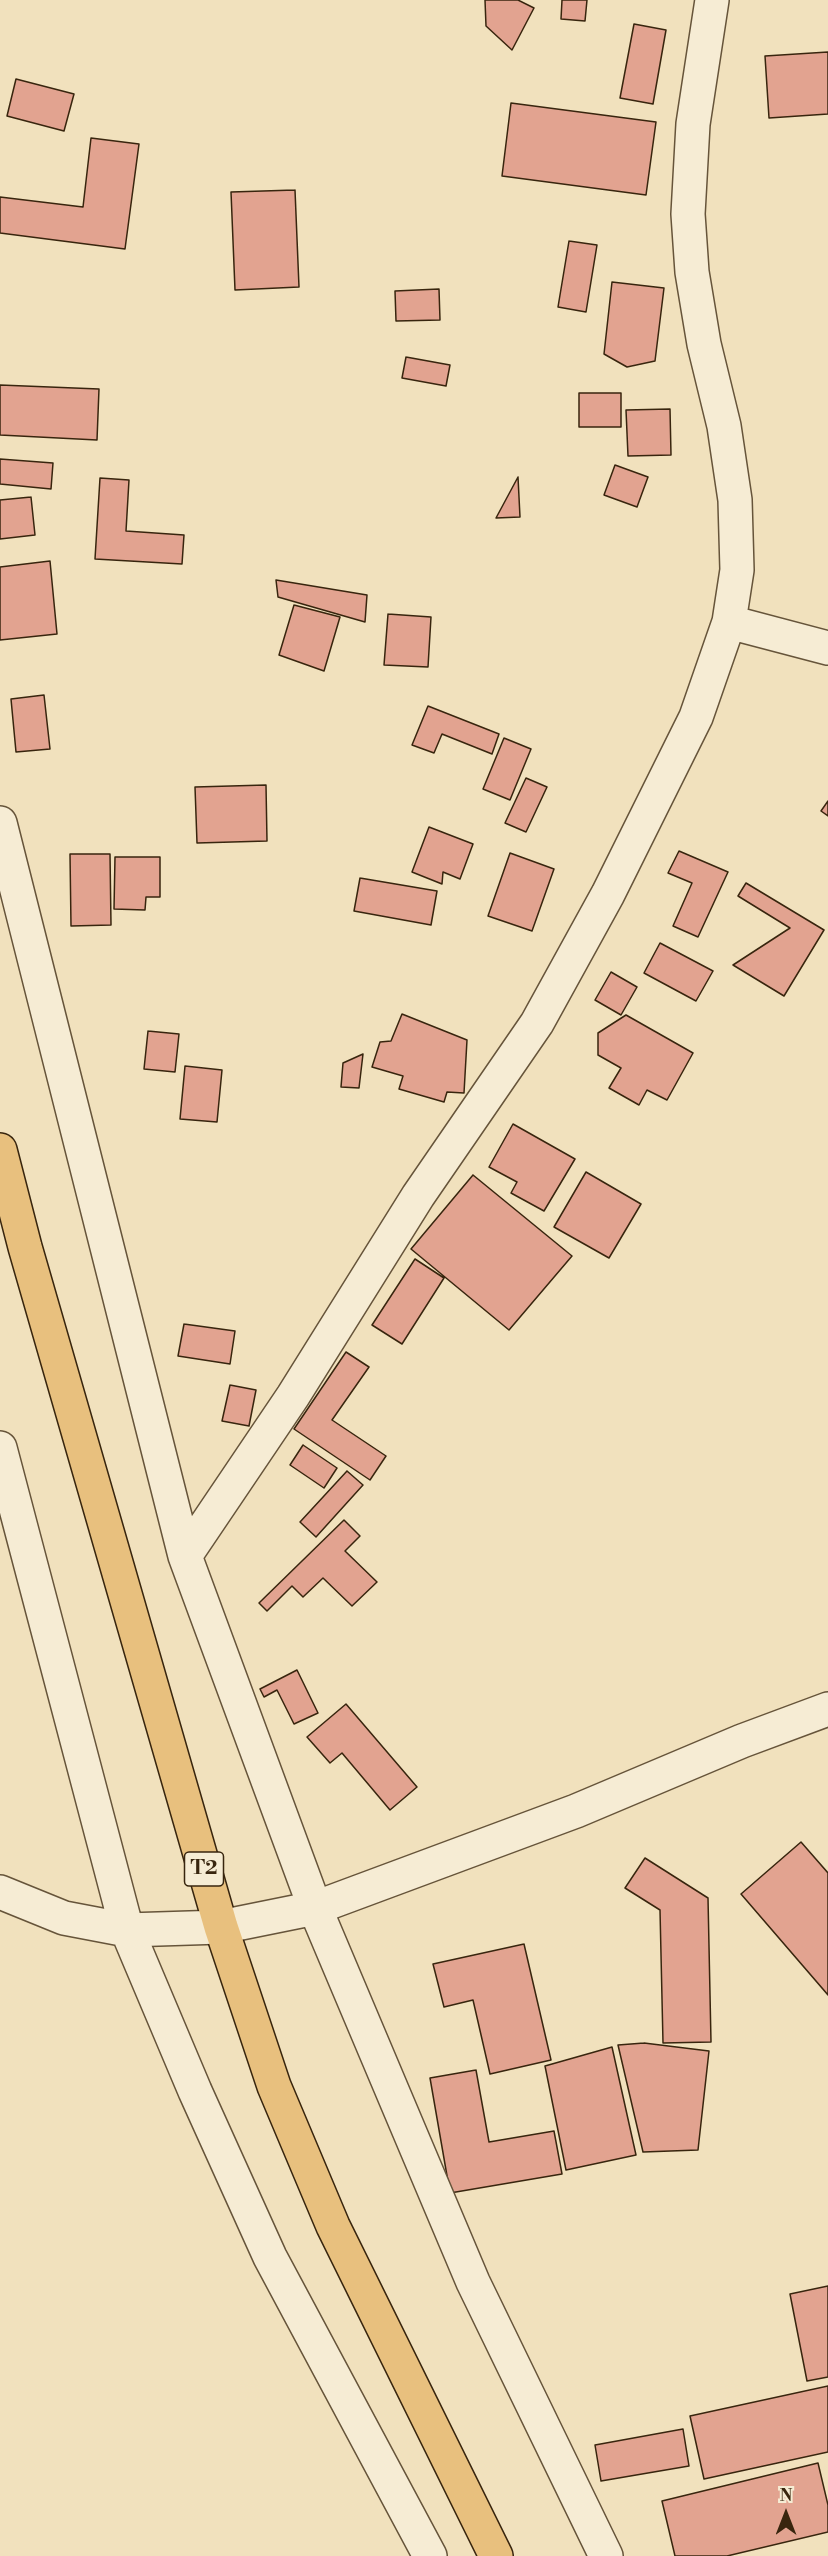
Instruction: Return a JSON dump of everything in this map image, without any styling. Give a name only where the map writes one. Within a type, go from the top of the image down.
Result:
[{"type":"highway","name":"T2","points":[[0,1150],[25,1247],[221,1928],[274,2086],[333,2226],[496,2556]]},
{"type":"street","points":[[185,1556],[293,1396],[418,1196],[537,1023],[608,894],[696,717],[729,622],[737,570],[735,500],[724,426],[704,344],[692,272],[688,214],[693,124],[712,0]]},
{"type":"street","points":[[729,622],[828,648]]},
{"type":"street","points":[[0,823],[185,1556],[315,1908],[473,2282],[606,2556]]},
{"type":"street","points":[[0,1448],[127,1930],[195,2091],[270,2257],[430,2556]]},
{"type":"street","points":[[0,1892],[64,1918],[127,1930],[221,1928],[315,1908],[576,1811],[742,1741],[828,1709]]},
{"type":"building","points":[[485,0],[518,0],[534,8],[512,50],[486,26]]},
{"type":"building","points":[[562,0],[587,0],[585,21],[561,19]]},
{"type":"building","points":[[634,24],[666,30],[653,104],[620,98]]},
{"type":"building","points":[[828,52],[828,114],[769,118],[765,56]]},
{"type":"building","points":[[16,79],[74,94],[64,131],[7,116]]},
{"type":"building","points":[[511,103],[656,122],[646,195],[502,176]]},
{"type":"building","points":[[91,138],[139,144],[125,249],[0,233],[0,197],[83,207]]},
{"type":"building","points":[[295,190],[299,287],[235,290],[231,192]]},
{"type":"building","points":[[569,241],[597,245],[586,312],[558,307]]},
{"type":"building","points":[[612,282],[664,288],[655,361],[627,367],[604,354]]},
{"type":"building","points":[[439,289],[440,320],[396,321],[395,291]]},
{"type":"building","points":[[406,357],[450,365],[446,386],[402,378]]},
{"type":"building","points":[[0,385],[99,389],[97,440],[0,435]]},
{"type":"building","points":[[579,393],[621,393],[621,427],[579,427]]},
{"type":"building","points":[[670,409],[671,455],[628,456],[626,410]]},
{"type":"building","points":[[0,459],[53,463],[51,489],[0,484]]},
{"type":"building","points":[[615,465],[648,477],[637,507],[604,495]]},
{"type":"building","points":[[518,477],[520,517],[496,518]]},
{"type":"building","points":[[100,478],[129,480],[126,531],[184,535],[182,564],[95,559]]},
{"type":"building","points":[[31,497],[35,535],[0,539],[0,500]]},
{"type":"building","points":[[50,561],[57,634],[0,640],[0,567]]},
{"type":"building","points":[[276,580],[367,595],[365,622],[278,597]]},
{"type":"building","points":[[294,605],[340,617],[324,671],[279,655]]},
{"type":"building","points":[[388,614],[431,617],[428,667],[384,665]]},
{"type":"building","points":[[44,695],[50,749],[16,752],[11,699]]},
{"type":"building","points":[[428,706],[499,734],[492,754],[442,734],[434,753],[412,745]]},
{"type":"building","points":[[504,738],[531,749],[510,800],[483,789]]},
{"type":"building","points":[[526,778],[547,787],[526,832],[505,823]]},
{"type":"building","points":[[266,785],[267,841],[197,843],[195,787]]},
{"type":"building","points":[[828,801],[828,816],[821,811]]},
{"type":"building","points":[[429,827],[473,844],[460,879],[443,872],[442,884],[412,872]]},
{"type":"building","points":[[679,851],[728,872],[698,937],[673,926],[692,883],[668,873]]},
{"type":"building","points":[[510,853],[554,869],[532,931],[488,916]]},
{"type":"building","points":[[70,854],[110,854],[111,925],[71,926]]},
{"type":"building","points":[[115,857],[160,857],[160,897],[146,897],[145,910],[114,909]]},
{"type":"building","points":[[360,878],[437,891],[431,925],[354,911]]},
{"type":"building","points":[[746,883],[824,930],[784,996],[733,965],[790,928],[738,896]]},
{"type":"building","points":[[660,943],[713,971],[696,1001],[644,973]]},
{"type":"building","points":[[611,972],[637,987],[621,1015],[595,1000]]},
{"type":"building","points":[[402,1014],[467,1040],[464,1093],[447,1092],[444,1102],[399,1089],[403,1076],[372,1067],[380,1042],[391,1041]]},
{"type":"building","points":[[626,1015],[693,1053],[667,1100],[647,1090],[639,1105],[609,1088],[621,1068],[598,1055],[598,1033]]},
{"type":"building","points":[[148,1031],[179,1034],[175,1072],[144,1069]]},
{"type":"building","points":[[363,1054],[359,1088],[341,1087],[343,1063]]},
{"type":"building","points":[[185,1066],[222,1070],[217,1122],[180,1119]]},
{"type":"building","points":[[513,1124],[575,1159],[544,1211],[511,1193],[517,1182],[489,1167]]},
{"type":"building","points":[[586,1172],[641,1204],[609,1258],[554,1227]]},
{"type":"building","points":[[473,1175],[572,1256],[509,1330],[411,1249]]},
{"type":"building","points":[[415,1259],[444,1278],[402,1344],[372,1325]]},
{"type":"building","points":[[184,1324],[235,1331],[230,1364],[178,1356]]},
{"type":"building","points":[[346,1352],[369,1367],[332,1420],[386,1456],[370,1480],[294,1429]]},
{"type":"building","points":[[230,1385],[256,1390],[249,1426],[222,1421]]},
{"type":"building","points":[[303,1445],[337,1468],[324,1488],[290,1465]]},
{"type":"building","points":[[347,1471],[363,1485],[316,1537],[300,1522]]},
{"type":"building","points":[[344,1520],[360,1536],[345,1551],[377,1582],[352,1606],[323,1578],[303,1597],[292,1586],[267,1611],[259,1603]]},
{"type":"building","points":[[297,1670],[318,1713],[294,1724],[277,1690],[264,1697],[260,1689]]},
{"type":"building","points":[[346,1704],[417,1787],[390,1810],[342,1753],[330,1763],[307,1737]]},
{"type":"building","points":[[801,1842],[828,1873],[828,1995],[741,1894]]},
{"type":"building","points":[[645,1858],[708,1898],[711,2042],[663,2043],[660,1910],[625,1888]]},
{"type":"building","points":[[524,1944],[551,2060],[490,2074],[473,2000],[444,2007],[433,1964]]},
{"type":"building","points":[[644,2043],[709,2051],[698,2150],[643,2152],[618,2045]]},
{"type":"building","points":[[612,2047],[636,2155],[566,2170],[545,2066]]},
{"type":"building","points":[[476,2070],[489,2142],[554,2131],[562,2174],[450,2193],[430,2078]]},
{"type":"building","points":[[828,2286],[828,2377],[807,2381],[790,2294]]},
{"type":"building","points":[[828,2386],[828,2452],[704,2479],[690,2416]]},
{"type":"building","points":[[683,2429],[689,2466],[601,2481],[595,2445]]},
{"type":"building","points":[[818,2463],[828,2505],[828,2532],[727,2556],[675,2556],[662,2501]]}]
